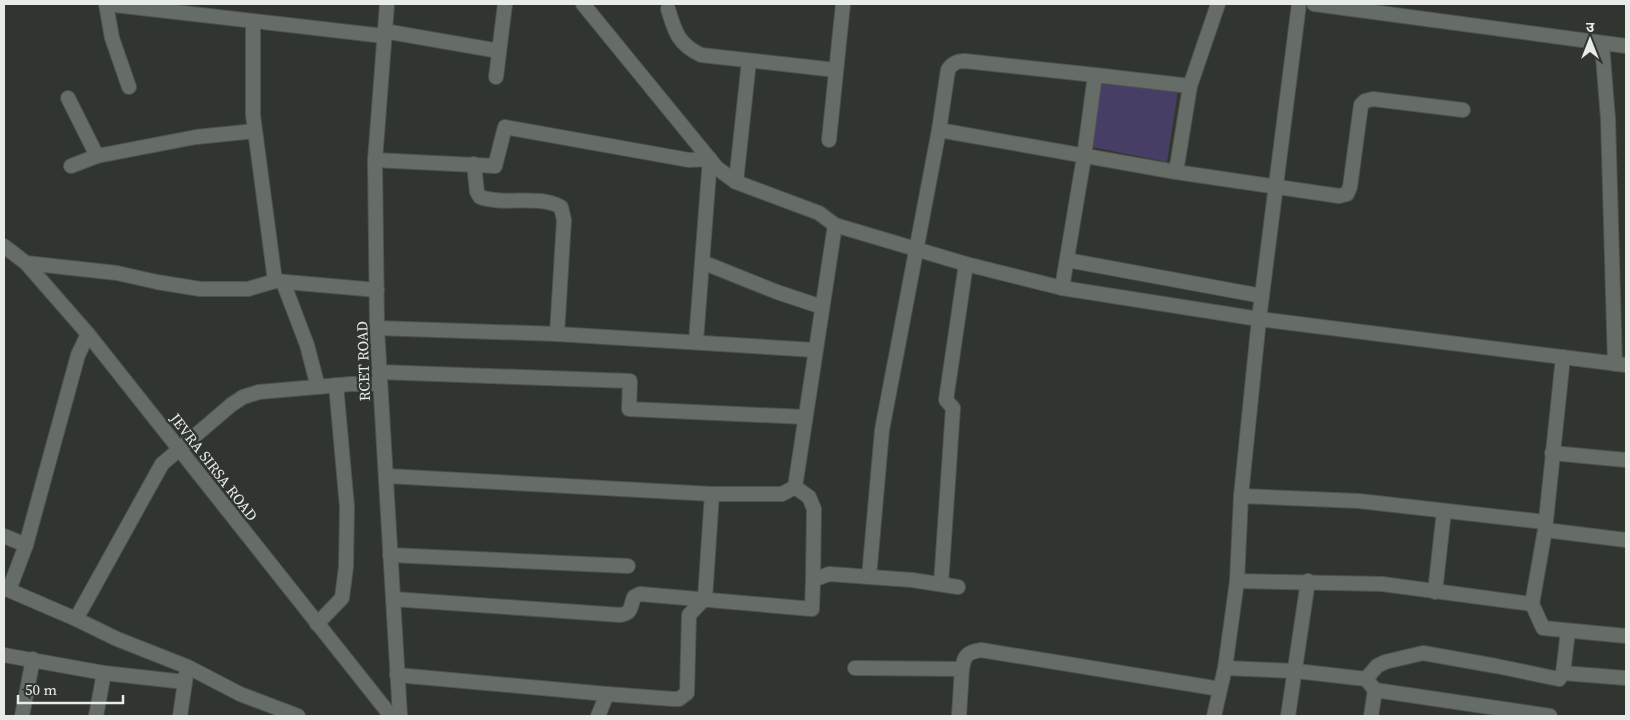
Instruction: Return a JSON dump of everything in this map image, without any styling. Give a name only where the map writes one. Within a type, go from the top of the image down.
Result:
[{"type":"street","points":[[129,87],[112,38],[113,4],[252,22],[384,34],[499,50]]},
{"type":"street","name":"RCET ROAD","points":[[387,4],[375,160],[377,328],[400,716]]},
{"type":"street","points":[[496,77],[505,4]]},
{"type":"street","points":[[583,4],[717,168],[736,182],[819,213],[835,225],[966,264],[1062,288],[1259,319],[1620,364],[1608,119],[1602,44]]},
{"type":"street","points":[[829,140],[843,4]]},
{"type":"street","points":[[1176,172],[1190,86],[1218,4]]},
{"type":"street","points":[[1214,716],[1225,668],[1237,580],[1241,496],[1259,319],[1299,4]]},
{"type":"street","points":[[1314,4],[1626,46]]},
{"type":"street","points":[[668,9],[675,32],[681,42],[690,50],[709,56],[836,70]]},
{"type":"street","points":[[252,22],[253,116],[279,281],[307,345],[318,387]]},
{"type":"street","points":[[736,182],[749,61]]},
{"type":"street","points":[[869,577],[882,430],[918,249],[950,65],[955,62],[965,61],[1190,86]]},
{"type":"street","points":[[1062,288],[1084,157],[1095,75]]},
{"type":"street","points":[[68,98],[96,156]]},
{"type":"street","points":[[939,130],[1084,157],[1276,188],[1339,196],[1347,194],[1350,187],[1361,106],[1365,100],[1373,99],[1463,110]]},
{"type":"street","points":[[375,160],[495,166],[505,127],[689,160],[710,158]]},
{"type":"street","points":[[71,166],[96,156],[196,137],[255,131]]},
{"type":"street","points":[[696,342],[710,158]]},
{"type":"street","points":[[474,164],[477,192],[480,197],[494,201],[547,202],[561,207],[564,220],[557,334]]},
{"type":"street","points":[[795,487],[835,225]]},
{"type":"street","name":"JEVRA SIRSA ROAD","points":[[4,246],[26,264],[88,334],[391,716]]},
{"type":"street","points":[[1067,260],[1262,296]]},
{"type":"street","points":[[702,262],[777,292],[822,307]]},
{"type":"street","points":[[26,264],[118,273],[200,289],[248,289],[279,281],[377,290]]},
{"type":"street","points":[[941,584],[953,408],[946,400],[966,264]]},
{"type":"street","points":[[377,328],[557,334],[815,350]]},
{"type":"street","points":[[88,334],[78,355],[26,545],[6,589],[117,639],[188,667],[240,694],[298,716]]},
{"type":"street","points":[[1563,357],[1545,526],[1532,604],[1543,628],[1626,636]]},
{"type":"street","points":[[76,619],[162,464],[243,397],[259,392],[336,385],[379,378],[630,381],[629,409],[805,417]]},
{"type":"street","points":[[317,624],[342,598],[346,567],[347,507],[336,385]]},
{"type":"street","points":[[1552,453],[1626,460]]},
{"type":"street","points":[[386,476],[712,494],[782,494],[795,487]]},
{"type":"street","points":[[393,599],[620,614],[629,612],[634,597],[640,594],[705,598],[812,609],[814,509],[809,497],[795,487]]},
{"type":"street","points":[[397,675],[673,699],[684,696],[689,688],[690,615],[705,598],[712,494]]},
{"type":"street","points":[[1241,496],[1359,501],[1444,511],[1626,540]]},
{"type":"street","points":[[1436,592],[1444,511]]},
{"type":"street","points":[[4,536],[26,545]]},
{"type":"street","points":[[390,555],[628,566]]},
{"type":"street","points":[[814,580],[829,574],[958,587]]},
{"type":"street","points":[[1237,580],[1382,584],[1532,604]]},
{"type":"street","points":[[1288,716],[1308,581]]},
{"type":"street","points":[[1366,679],[1377,666],[1423,653],[1559,679],[1563,673],[1568,631]]},
{"type":"street","points":[[959,716],[962,669],[967,654],[972,651],[981,650],[1220,690]]},
{"type":"street","points":[[4,655],[104,673],[185,682]]},
{"type":"street","points":[[22,716],[33,659]]},
{"type":"street","points":[[180,716],[188,667]]},
{"type":"street","points":[[855,668],[962,669]]},
{"type":"street","points":[[1225,668],[1296,671],[1366,679],[1376,690],[1528,715],[1550,716]]},
{"type":"street","points":[[96,716],[104,673]]},
{"type":"street","points":[[1563,673],[1626,678]]},
{"type":"street","points":[[1371,716],[1376,690]]},
{"type":"street","points":[[598,716],[607,694]]},
{"type":"shaded area","points":[[1100,83],[1178,91],[1167,162],[1092,147]]}]
